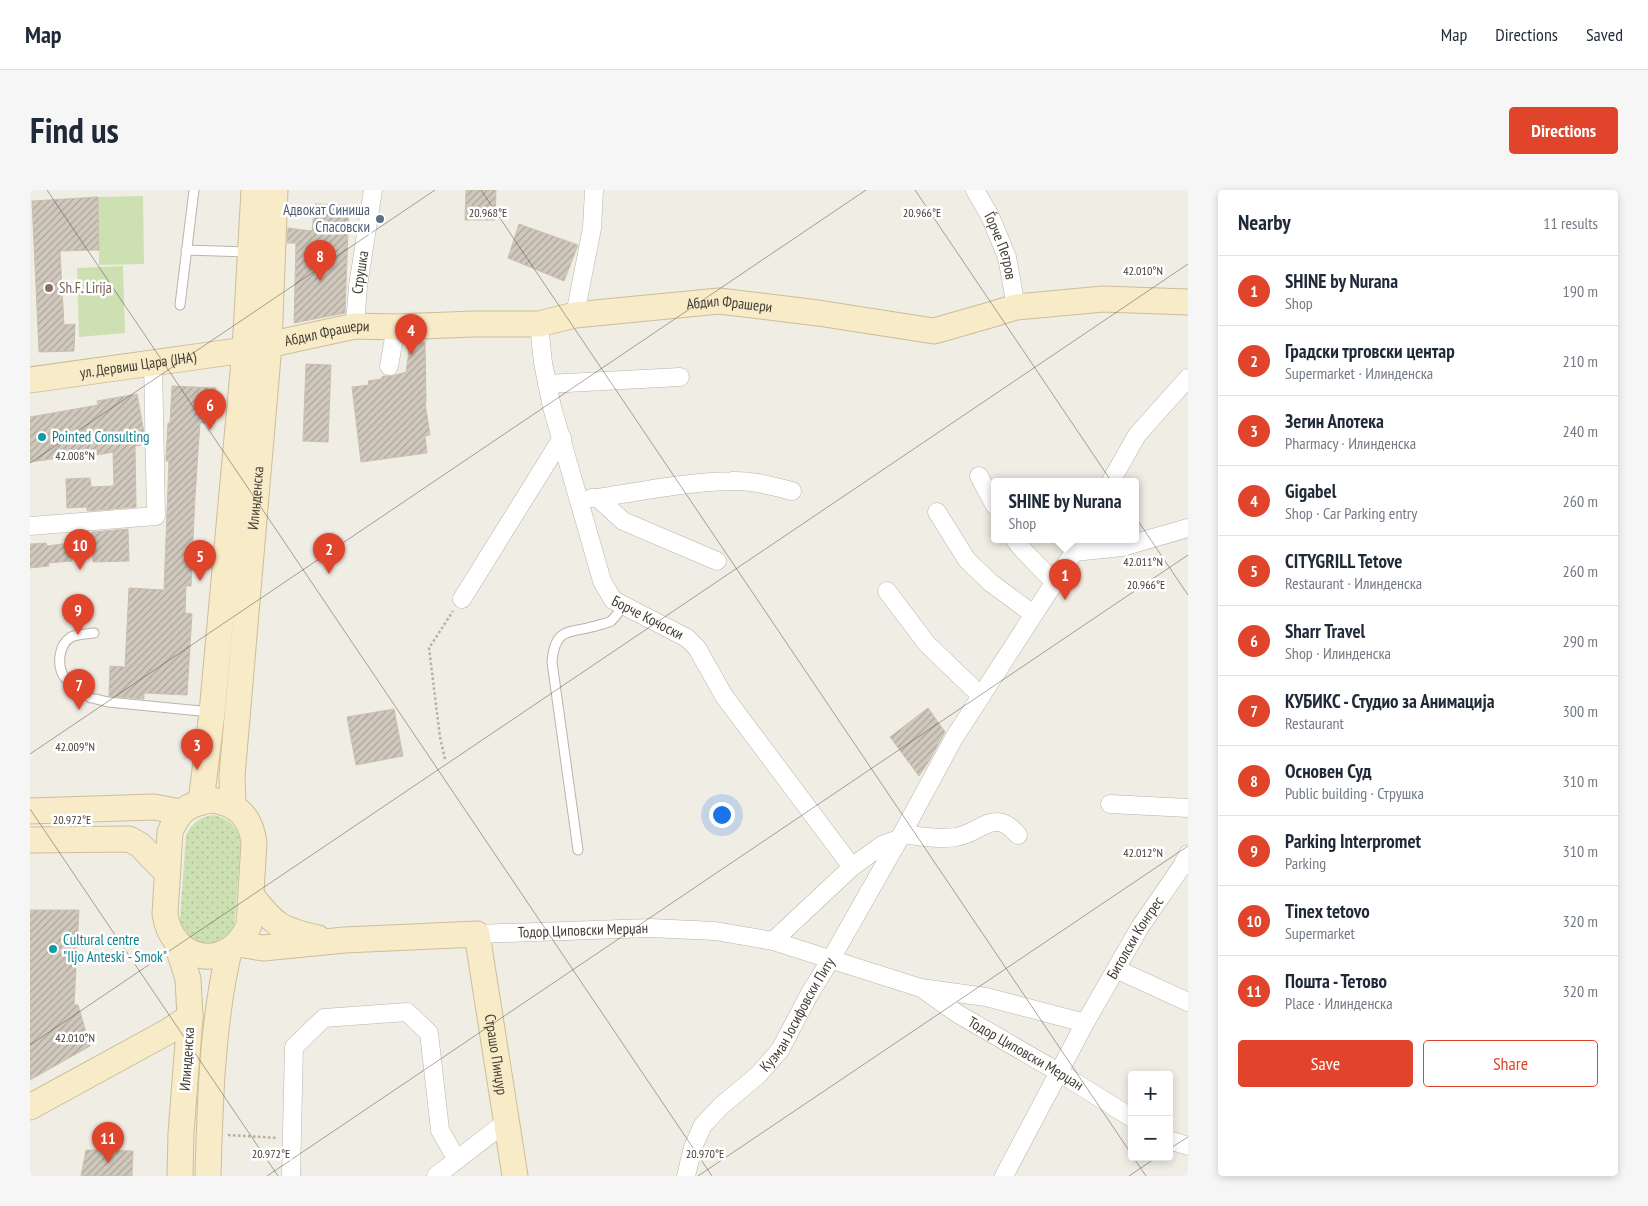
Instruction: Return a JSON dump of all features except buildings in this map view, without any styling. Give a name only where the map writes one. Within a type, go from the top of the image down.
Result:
[{"type":"street","name":"Илинденска","points":[[208,1176],[211,1089],[221,993],[234,948],[245,936],[249,925],[252,896],[253,832],[242,813],[233,806],[232,776],[257,348],[251,252],[254,190]]},
{"type":"street","name":"Илинденска","points":[[180,1176],[190,1017],[188,979],[178,944],[166,925],[170,832],[175,820],[191,807],[212,712],[275,190]]},
{"type":"street","name":"Струшка","points":[[355,326],[358,286],[373,190]]},
{"type":"street","points":[[575,315],[592,228],[594,190]]},
{"type":"street","name":"Ѓорче Петров","points":[[975,190],[990,216],[1006,257],[1016,307]]},
{"type":"street","name":"Абдил Фрашери","points":[[257,348],[355,326],[538,324],[575,315],[719,301],[818,313],[934,331],[1016,307],[1103,299],[1188,302]]},
{"type":"street","name":"Борче Кочоски","points":[[538,324],[552,406],[602,581],[614,600],[687,638],[698,648],[724,696],[852,867]]},
{"type":"street","points":[[388,366],[396,327]]},
{"type":"street","name":"ул. Дервиш Цара (ЈНА)","points":[[30,380],[257,348]]},
{"type":"street","points":[[30,526],[156,516],[153,363]]},
{"type":"street","points":[[547,384],[680,377]]},
{"type":"street","points":[[1113,478],[1137,434],[1188,378]]},
{"type":"street","points":[[462,599],[562,438]]},
{"type":"street","points":[[979,476],[991,498]]},
{"type":"street","points":[[578,498],[598,498],[679,486],[733,481],[792,490]]},
{"type":"street","points":[[598,498],[623,521],[717,561]]},
{"type":"street","points":[[937,512],[967,560],[991,583],[1033,614]]},
{"type":"street","points":[[1139,542],[1188,528]]},
{"type":"street","points":[[1017,543],[1054,582]]},
{"type":"street","points":[[1077,545],[1122,547],[1136,543]]},
{"type":"street","name":"Кузман Јосифовски Питу","points":[[686,1176],[693,1147],[703,1125],[720,1106],[758,1075],[780,1050],[810,993],[900,837],[954,738],[1077,545]]},
{"type":"street","points":[[887,591],[927,644],[981,696]]},
{"type":"street","points":[[30,811],[191,807],[212,800],[233,806]]},
{"type":"street","points":[[1110,804],[1188,808]]},
{"type":"street","points":[[773,941],[852,867],[882,845],[900,837],[942,839],[959,837],[986,823],[1002,823],[1010,826],[1018,835]]},
{"type":"street","points":[[30,840],[129,839],[140,845],[167,872]]},
{"type":"street","name":"Битолски Конгрес","points":[[1004,1176],[1085,1023],[1140,927],[1182,866],[1188,854]]},
{"type":"street","points":[[252,896],[266,914],[282,927],[302,934],[335,941]]},
{"type":"street","name":"Тодор Циповски Мерџан","points":[[234,948],[263,948],[335,941],[477,934],[650,928],[715,931],[773,941],[922,988],[986,997],[1085,1023]]},
{"type":"street","name":"Страшо Пинџур","points":[[477,934],[514,1176]]},
{"type":"street","points":[[178,944],[186,951],[208,957],[219,955],[234,948]]},
{"type":"street","points":[[1116,969],[1188,1002]]},
{"type":"street","name":"Тодор Циповски Мерџан","points":[[922,988],[958,1014],[1060,1073],[1129,1116]]},
{"type":"street","points":[[291,1176],[294,1047],[324,1018],[407,1012],[428,1033],[440,1130],[457,1160]]},
{"type":"street","points":[[30,1107],[167,1032],[190,1017]]},
{"type":"street","points":[[436,1176],[506,1122]]},
{"type":"street","points":[[181,1142],[209,1139]]},
{"type":"street","points":[[1173,1141],[1188,1146]]},
{"type":"lane","points":[[180,305],[194,190]]},
{"type":"lane","points":[[186,250],[251,252]]},
{"type":"lane","points":[[578,850],[552,662],[553,650],[559,637],[569,632],[611,621],[623,606]]},
{"type":"lane","points":[[94,633],[72,636],[66,641],[60,658],[60,668],[66,680],[94,699],[212,712]]},
{"type":"path","points":[[444,759],[429,648],[462,599]]},
{"type":"path","points":[[209,1139],[292,1138]]},
{"type":"green space","points":[[143,196],[144,264],[99,265],[98,197]]},
{"type":"green space","points":[[123,266],[125,333],[79,337],[77,268]]},
{"type":"green space","points":[[213,815],[224,818],[232,824],[238,832],[241,843],[234,929],[231,935],[207,949],[183,935],[180,921],[186,835],[197,821]]},
{"type":"place","name":"Адвокат Синиша Спасовски","points":[[380,219]]},
{"type":"place","name":"Основен Суд","points":[[320,281]]},
{"type":"place","name":"Sh.F. Lirija","points":[[49,288]]},
{"type":"place","name":"Gigabel","points":[[411,355]]},
{"type":"place","name":"Sharr Travel","points":[[210,430]]},
{"type":"place","name":"Pointed Consulting","points":[[42,437]]},
{"type":"place","name":"Tinex tetovo","points":[[80,570]]},
{"type":"place","name":"Градски трговски центар","points":[[329,574]]},
{"type":"place","name":"CITYGRILL Tetove","points":[[200,581]]},
{"type":"place","name":"SHINE by Nurana","points":[[1065,600]]},
{"type":"place","name":"Parking Interpromet","points":[[78,635]]},
{"type":"place","name":"КУБИКС - Студио за Анимација","points":[[79,710]]},
{"type":"place","name":"Зегин Апотека","points":[[197,770]]},
{"type":"place","name":"Cultural centre \"Iljo Anteski - Smok\"","points":[[53,949]]},
{"type":"place","name":"Пошта - Тетово","points":[[108,1163]]}]
